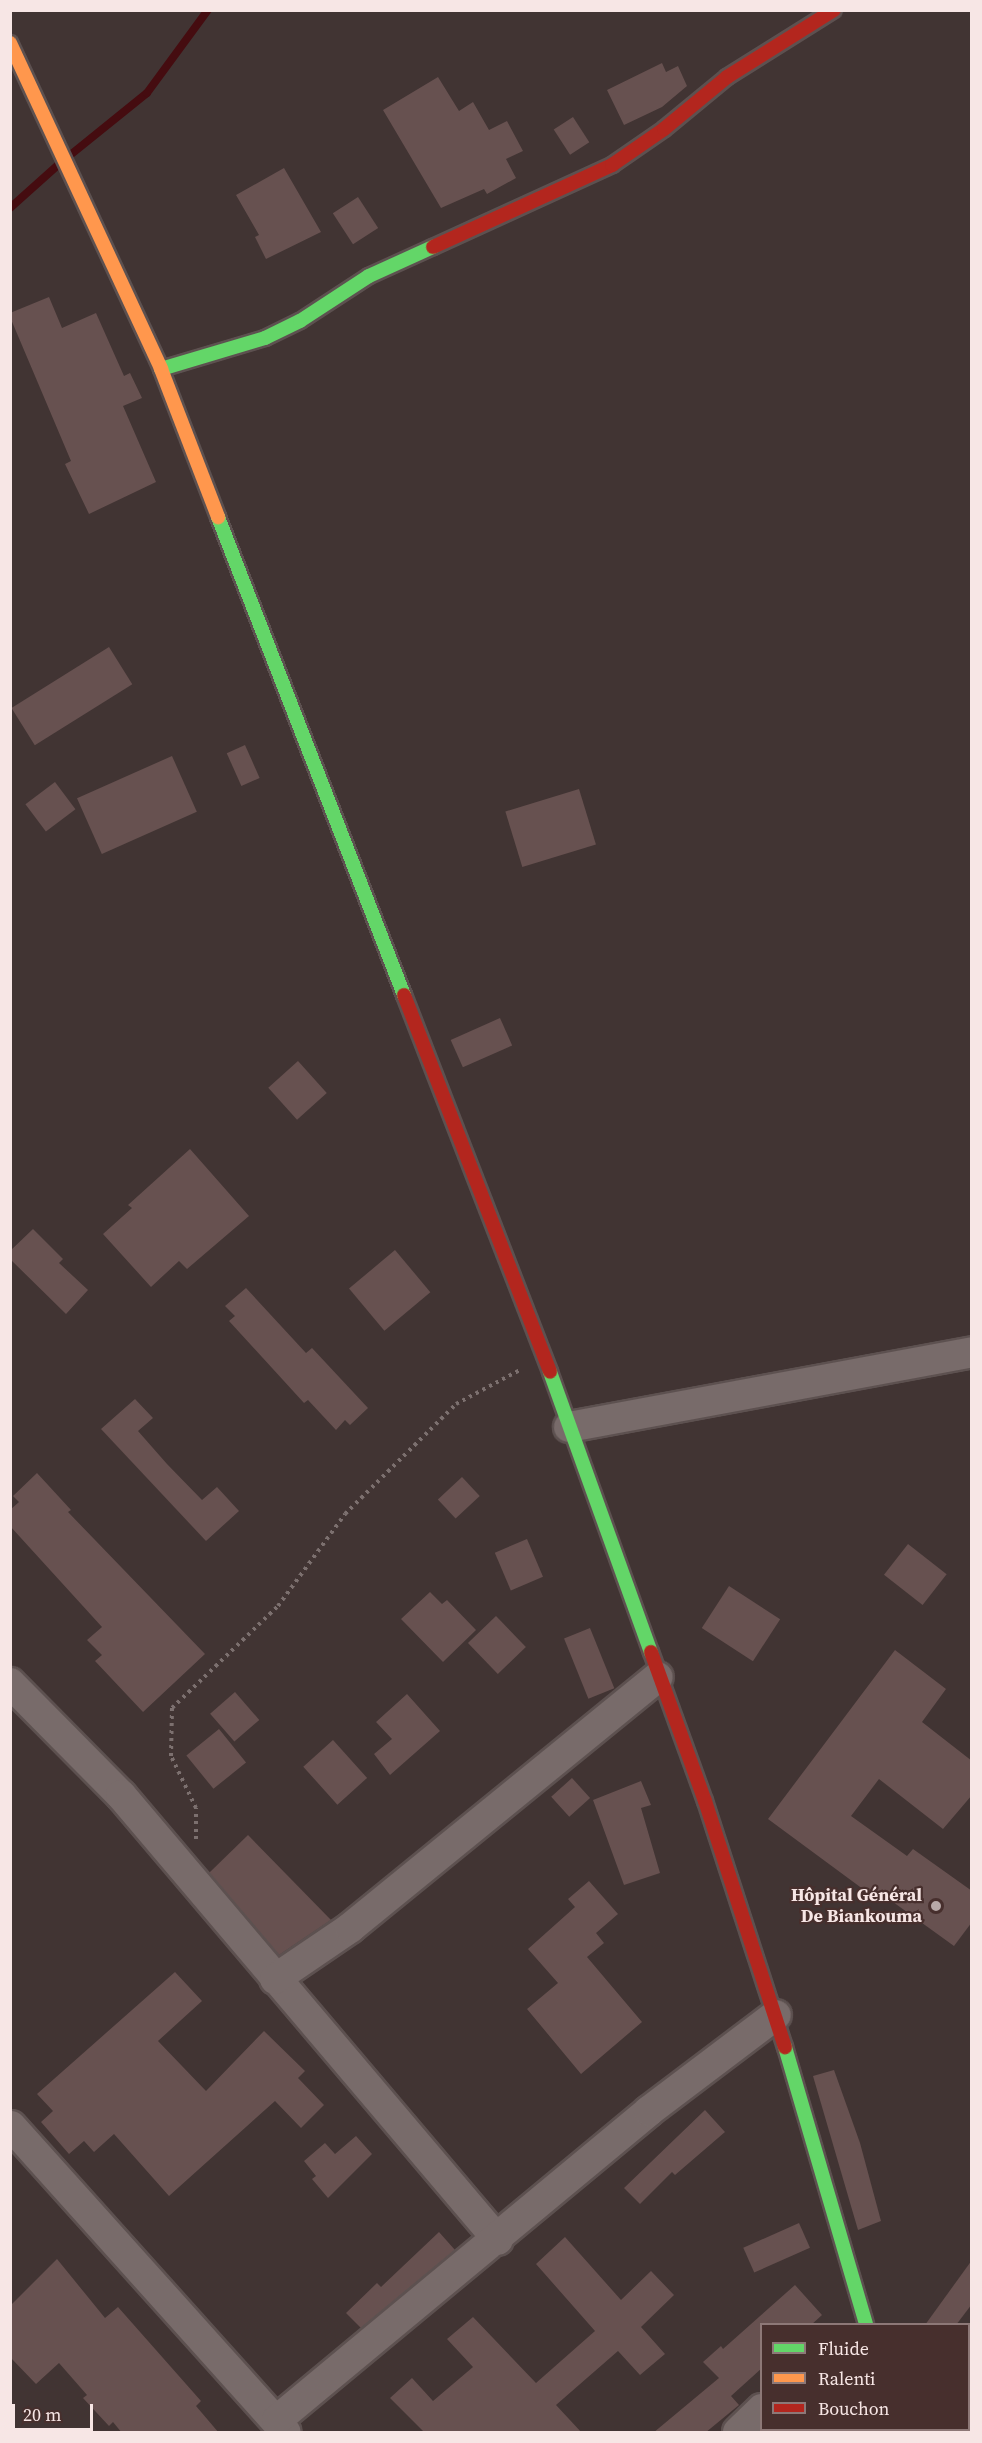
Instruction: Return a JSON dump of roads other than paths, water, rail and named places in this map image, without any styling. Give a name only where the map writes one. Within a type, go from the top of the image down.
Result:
[{"type":"street","points":[[161,369],[265,338],[300,321],[369,276],[612,165],[664,129],[727,77],[834,10]]},
{"type":"street","points":[[10,43],[161,369],[545,1358],[658,1677],[705,1802],[776,2015],[859,2320]]},
{"type":"street","points":[[569,1427],[972,1352]]},
{"type":"street","points":[[275,1979],[350,1928],[658,1677]]},
{"type":"street","points":[[10,1683],[121,1795],[498,2240]]},
{"type":"street","points":[[11,2126],[282,2426],[364,2345],[498,2240],[649,2111],[776,2015]]},
{"type":"street","points":[[738,2433],[760,2411]]},
{"type":"waterway","points":[[69,156],[147,93],[208,10]]},
{"type":"waterway","points":[[10,208],[59,164]]},
{"type":"place","name":"Hôpital Général De Biankouma","points":[[936,1906]]}]
